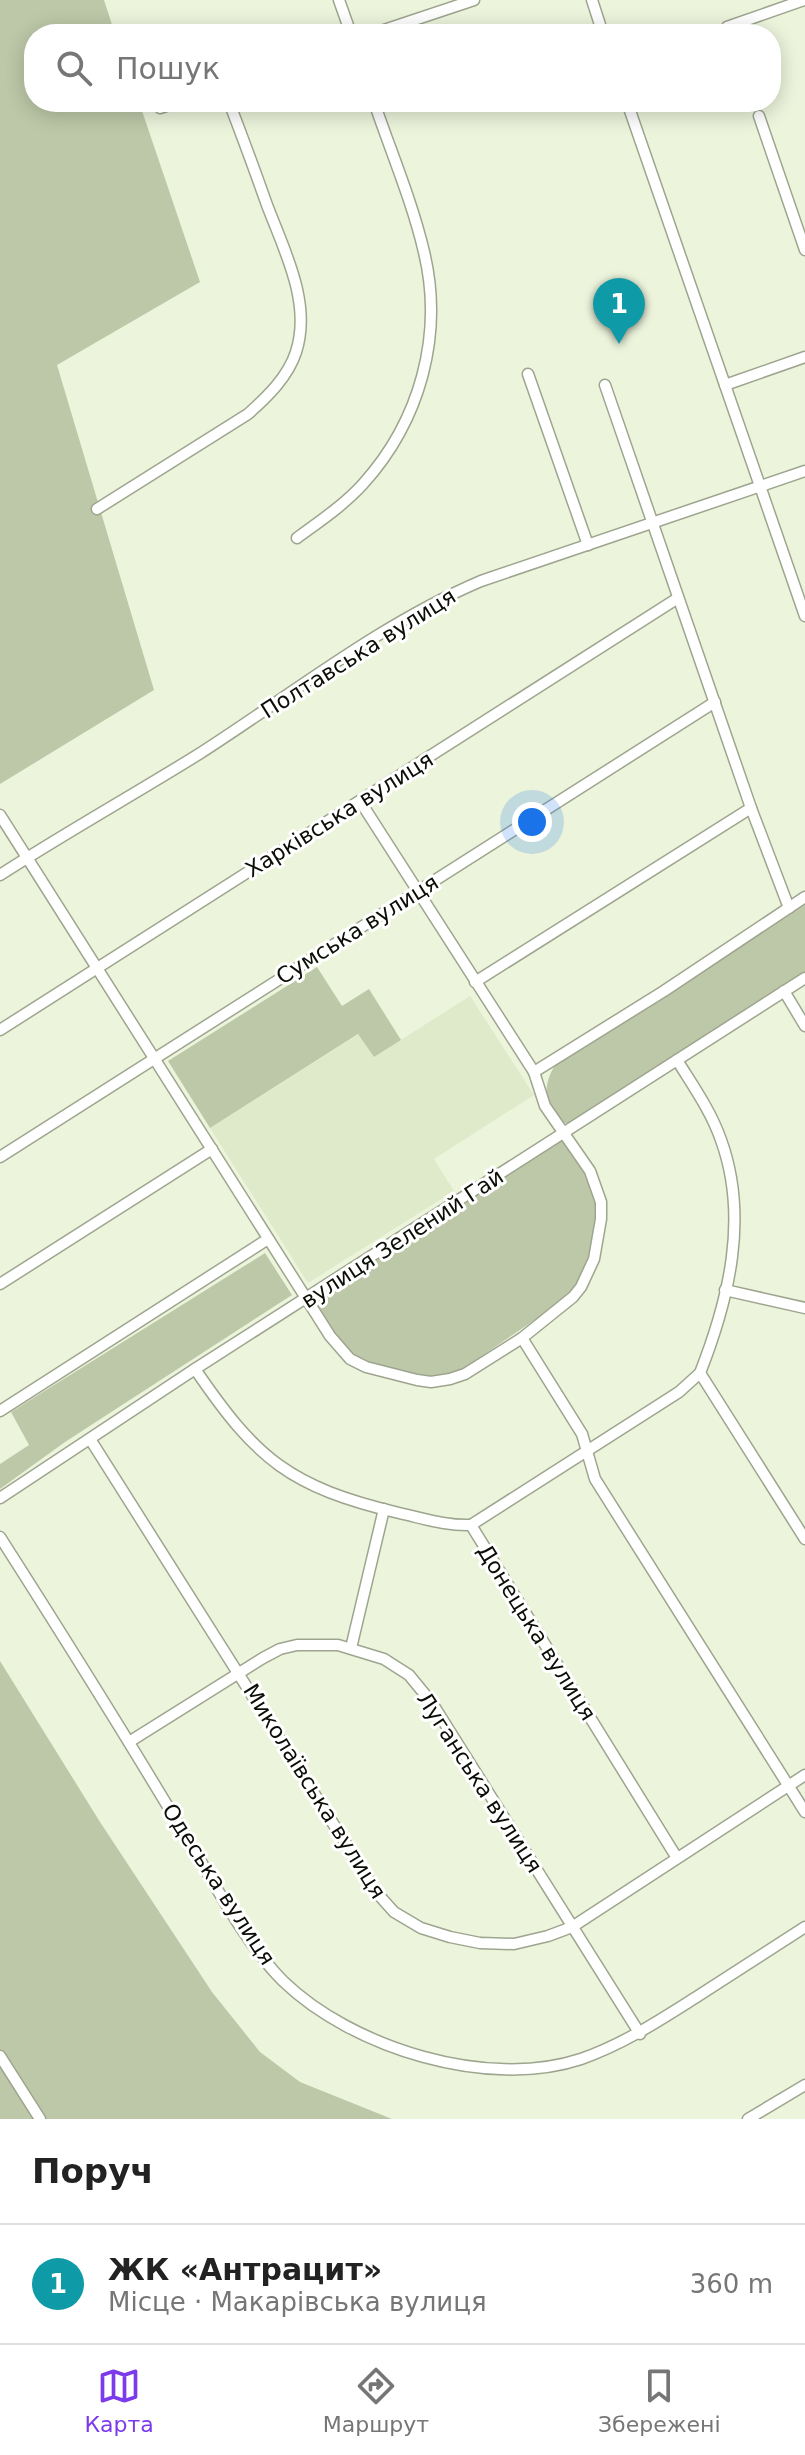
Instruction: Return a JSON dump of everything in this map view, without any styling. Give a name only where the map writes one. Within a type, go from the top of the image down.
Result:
[{"type":"street","points":[[339,0],[347,24]]},
{"type":"street","points":[[402,24],[474,0]]},
{"type":"street","points":[[592,0],[600,24]]},
{"type":"street","points":[[736,24],[804,0]]},
{"type":"street","points":[[97,509],[248,414],[267,398],[296,354],[300,332],[297,290],[233,112]]},
{"type":"street","points":[[297,538],[362,484],[392,447],[412,412],[427,359],[430,311],[424,253],[377,112]]},
{"type":"street","points":[[630,112],[805,616]]},
{"type":"street","points":[[759,116],[805,250]]},
{"type":"street","points":[[725,385],[805,357]]},
{"type":"street","points":[[528,374],[588,545]]},
{"type":"street","points":[[605,385],[751,808],[789,908]]},
{"type":"street","name":"Полтавська вулиця","points":[[0,875],[199,754],[430,605],[481,581],[805,471]]},
{"type":"street","name":"Харківська вулиця","points":[[0,1030],[678,598]]},
{"type":"street","name":"Сумська вулиця","points":[[0,1157],[715,702]]},
{"type":"street","points":[[0,815],[330,1336],[350,1359],[381,1372],[431,1382],[465,1374],[522,1338],[573,1297],[594,1259],[601,1202],[590,1171],[545,1106],[534,1072],[360,801]]},
{"type":"street","points":[[475,982],[751,808]]},
{"type":"street","points":[[534,1072],[664,991],[805,897]]},
{"type":"street","name":"вулиця Зелений Гай","points":[[0,1498],[195,1369],[805,978]]},
{"type":"street","points":[[784,991],[805,1026]]},
{"type":"street","points":[[471,1525],[679,1392],[700,1373],[725,1290],[736,1211],[729,1164],[711,1117],[677,1060]]},
{"type":"street","points":[[0,1284],[212,1149]]},
{"type":"street","points":[[0,1411],[268,1239]]},
{"type":"street","points":[[725,1290],[805,1308]]},
{"type":"street","points":[[522,1338],[582,1434],[595,1479],[805,1812]]},
{"type":"street","name":"Донецька вулиця","points":[[195,1369],[242,1434],[276,1465],[321,1489],[384,1509],[446,1524],[471,1525],[677,1858]]},
{"type":"street","points":[[700,1373],[805,1539]]},
{"type":"street","name":"Миколаївська вулиця","points":[[90,1439],[377,1893],[394,1912],[421,1928],[480,1943],[514,1944],[572,1927],[805,1775]]},
{"type":"street","points":[[351,1648],[384,1509]]},
{"type":"street","name":"Одеська вулиця","points":[[0,1537],[264,1960],[311,2005],[346,2026],[392,2047],[426,2058],[508,2068],[545,2067],[578,2060],[640,2034],[805,1927]]},
{"type":"street","name":"Луганська вулиця","points":[[129,1742],[280,1649],[326,1643],[351,1648],[397,1666],[421,1687],[640,2034]]},
{"type":"street","points":[[0,2056],[40,2119]]},
{"type":"street","points":[[748,2119],[805,2085]]},
{"type":"shaded area","points":[[0,0],[104,0],[112,24],[24,24],[24,112],[142,112],[200,282],[57,365],[154,690],[0,784]]},
{"type":"shaded area","points":[[805,903],[805,973],[569,1123],[563,1123],[547,1096],[550,1074],[555,1065]]},
{"type":"shaded area","points":[[317,967],[342,1006],[369,989],[401,1040],[374,1057],[358,1034],[210,1128],[168,1061]]},
{"type":"shaded area","points":[[470,996],[534,1095],[434,1159],[454,1191],[308,1283],[210,1128],[359,1034],[374,1057]]},
{"type":"shaded area","points":[[566,1133],[584,1160],[593,1184],[595,1217],[584,1269],[570,1296],[464,1368],[447,1375],[424,1377],[366,1362],[347,1351],[306,1300]]},
{"type":"shaded area","points":[[265,1253],[292,1295],[65,1442],[0,1489],[0,1464],[29,1445],[11,1412]]},
{"type":"shaded area","points":[[0,1661],[100,1822],[212,1992],[260,2052],[300,2082],[392,2119],[0,2119]]},
{"type":"place","name":"ЖК «Антрацит»","points":[[619,344]]}]
